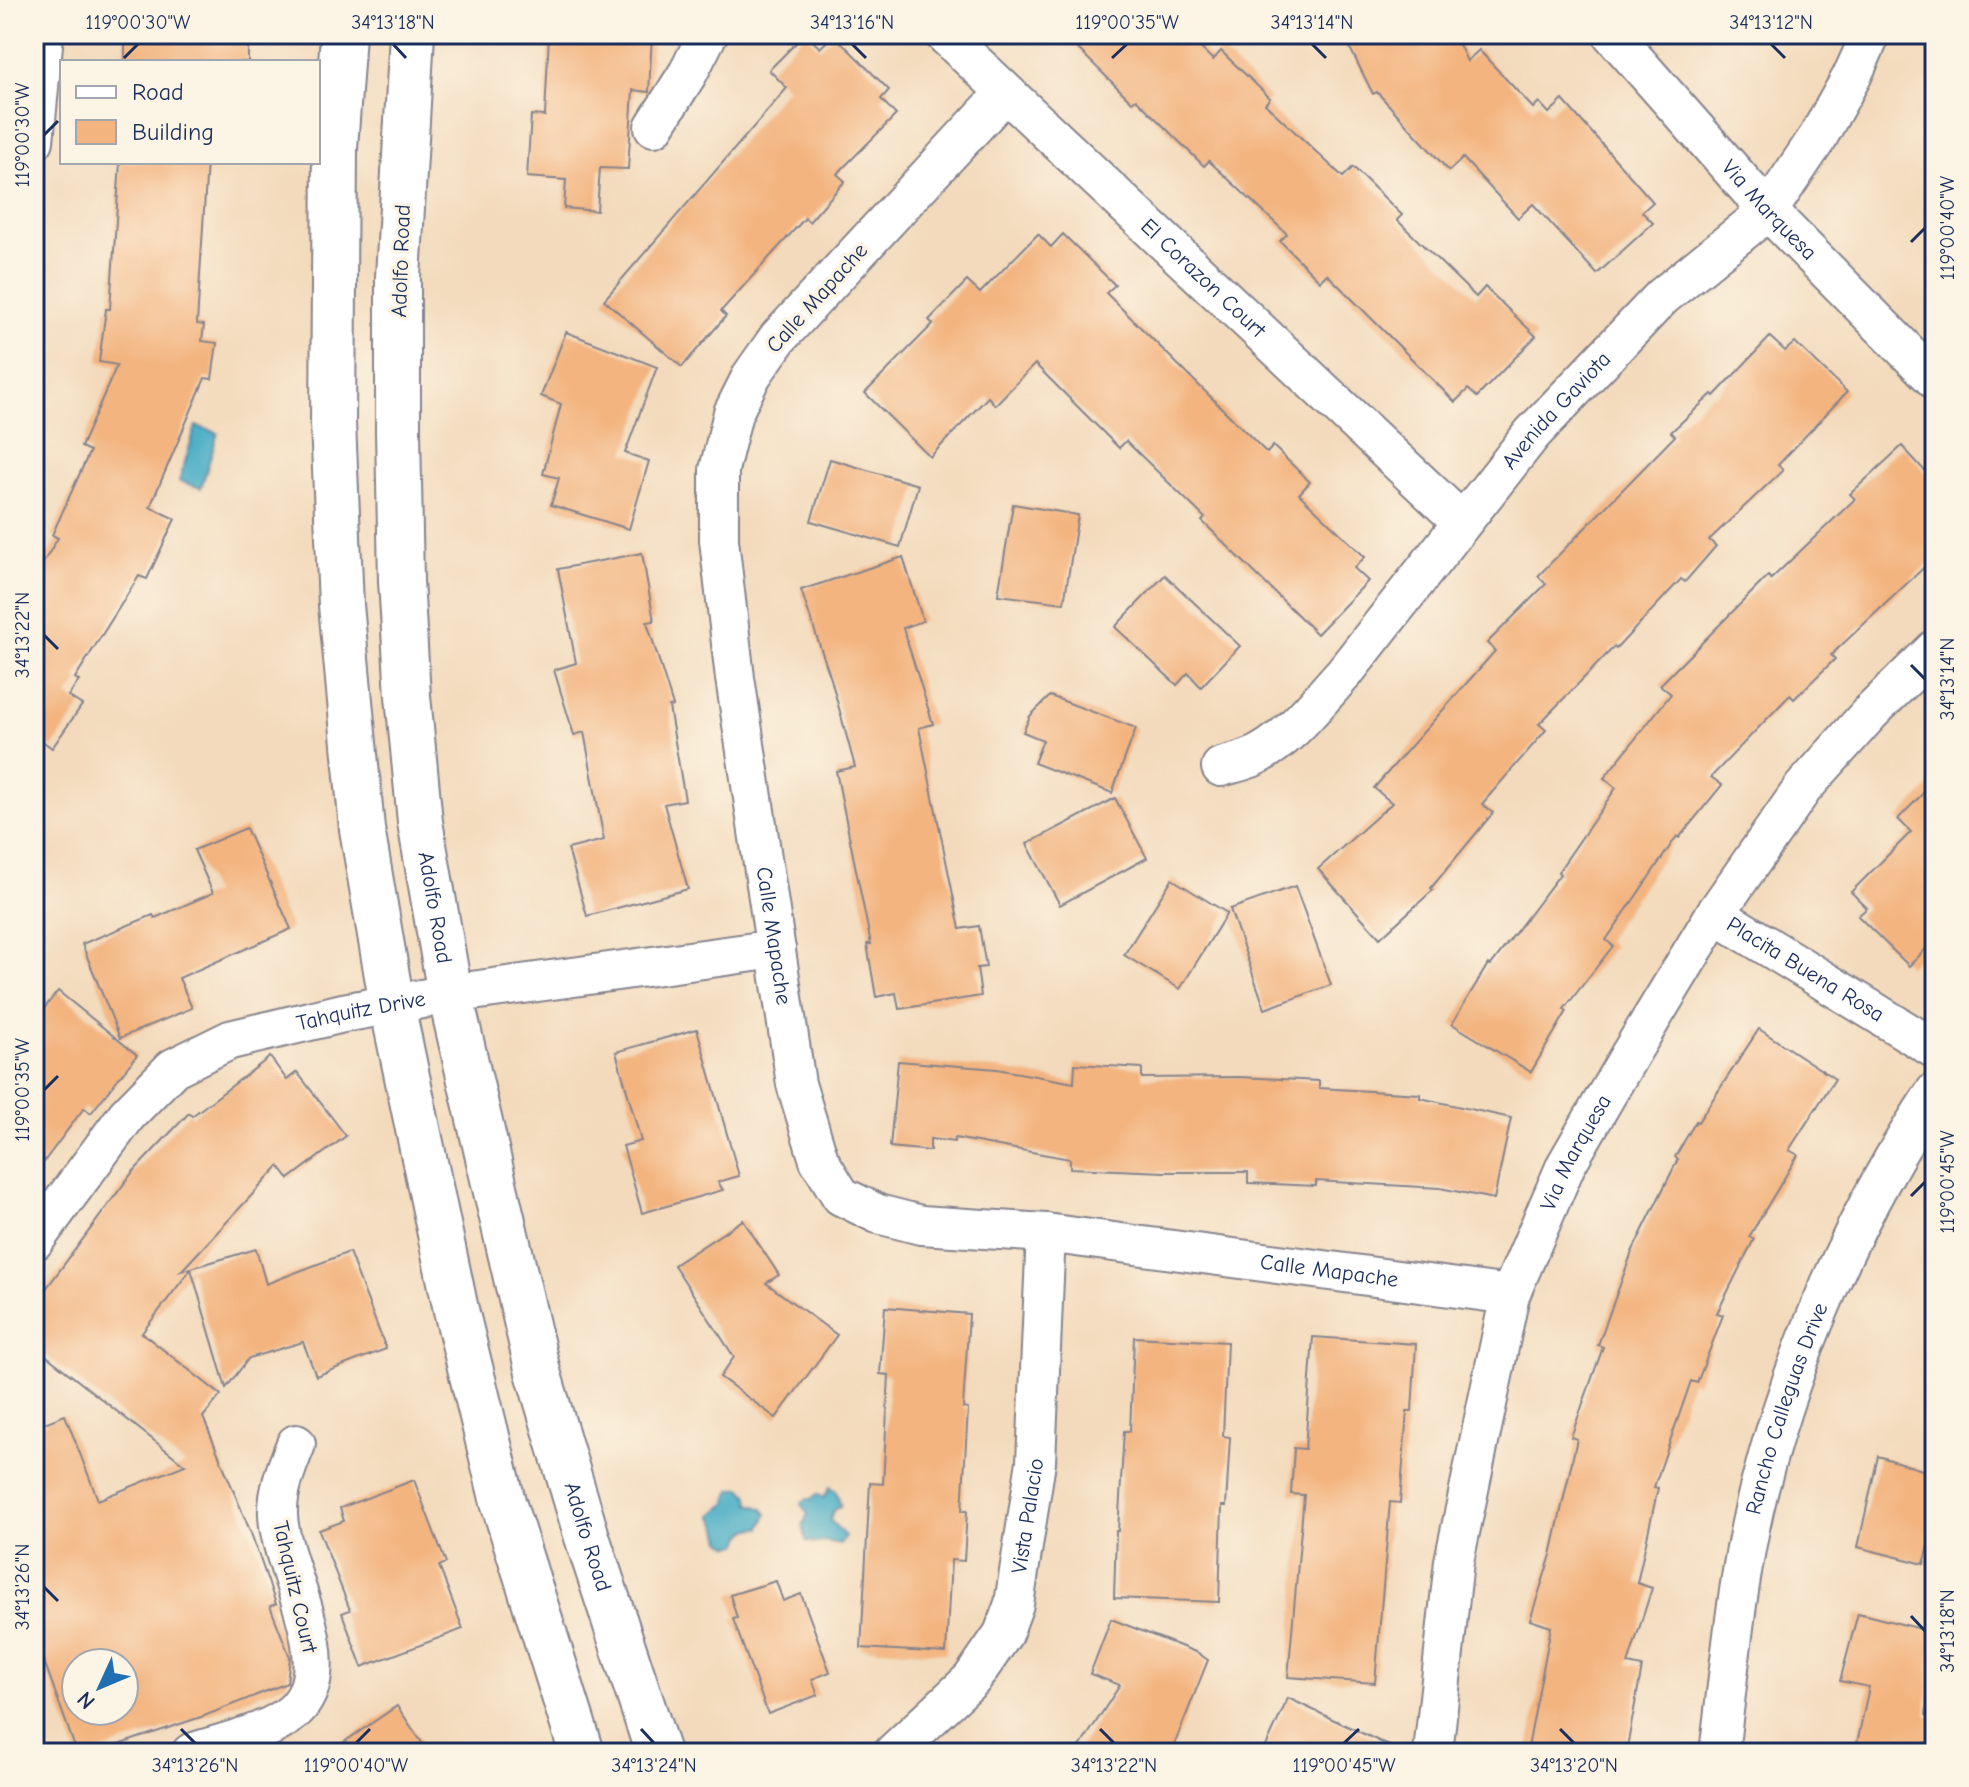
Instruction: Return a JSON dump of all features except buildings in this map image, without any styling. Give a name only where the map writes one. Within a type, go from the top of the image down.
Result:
[{"type":"main road","points":[[343,34],[335,148],[333,423],[341,605],[362,829],[392,1005],[456,1310],[503,1502],[582,1753]]},
{"type":"main road","name":"Adolfo Road","points":[[412,34],[398,277],[398,432],[401,581],[420,822],[450,994],[538,1372],[587,1537],[658,1753]]},
{"type":"street","points":[[34,141],[44,34]]},
{"type":"street","points":[[654,127],[708,34]]},
{"type":"street","name":"El Corazon Court","points":[[944,34],[1461,521]]},
{"type":"street","name":"Via Marquesa","points":[[1612,34],[1768,211],[1935,380]]},
{"type":"street","name":"Avenida Gaviota","points":[[1221,767],[1253,757],[1284,735],[1317,703],[1532,434],[1662,297],[1768,211],[1818,137],[1871,34]]},
{"type":"street","name":"Calle Mapache","points":[[1005,93],[778,338],[752,375],[733,413],[719,470],[719,540],[735,678],[796,1084],[819,1160],[841,1196],[878,1214],[921,1225],[1046,1233],[1510,1295]]},
{"type":"street","name":"Via Marquesa","points":[[1433,1753],[1454,1561],[1510,1295],[1566,1165],[1715,914],[1803,788],[1870,713],[1935,649]]},
{"type":"street","name":"Placita Buena Rosa","points":[[1715,914],[1935,1049]]},
{"type":"street","name":"Tahquitz Drive","points":[[34,1241],[127,1115],[173,1068],[230,1040],[343,1013],[450,994],[776,949]]},
{"type":"street","name":"Rancho Calleguas Drive","points":[[1719,1753],[1740,1591],[1759,1490],[1799,1359],[1845,1253],[1900,1144],[1935,1092]]},
{"type":"street","name":"Vista Palacio","points":[[893,1753],[972,1679],[1003,1634],[1014,1604],[1036,1462],[1046,1233]]},
{"type":"street","name":"Tahquitz Court","points":[[191,1753],[277,1724],[294,1712],[306,1695],[313,1675],[312,1648],[278,1513],[284,1474],[296,1444]]},
{"type":"water","points":[[196,426],[218,433],[201,488],[179,481]]},
{"type":"water","points":[[830,1487],[836,1491],[841,1506],[833,1511],[830,1520],[845,1536],[840,1544],[806,1541],[803,1525],[808,1514],[801,1504],[817,1494],[824,1498]]},
{"type":"water","points":[[742,1488],[749,1496],[750,1504],[762,1508],[767,1514],[761,1528],[747,1531],[740,1544],[731,1546],[722,1541],[712,1515],[727,1503],[731,1490]]}]
